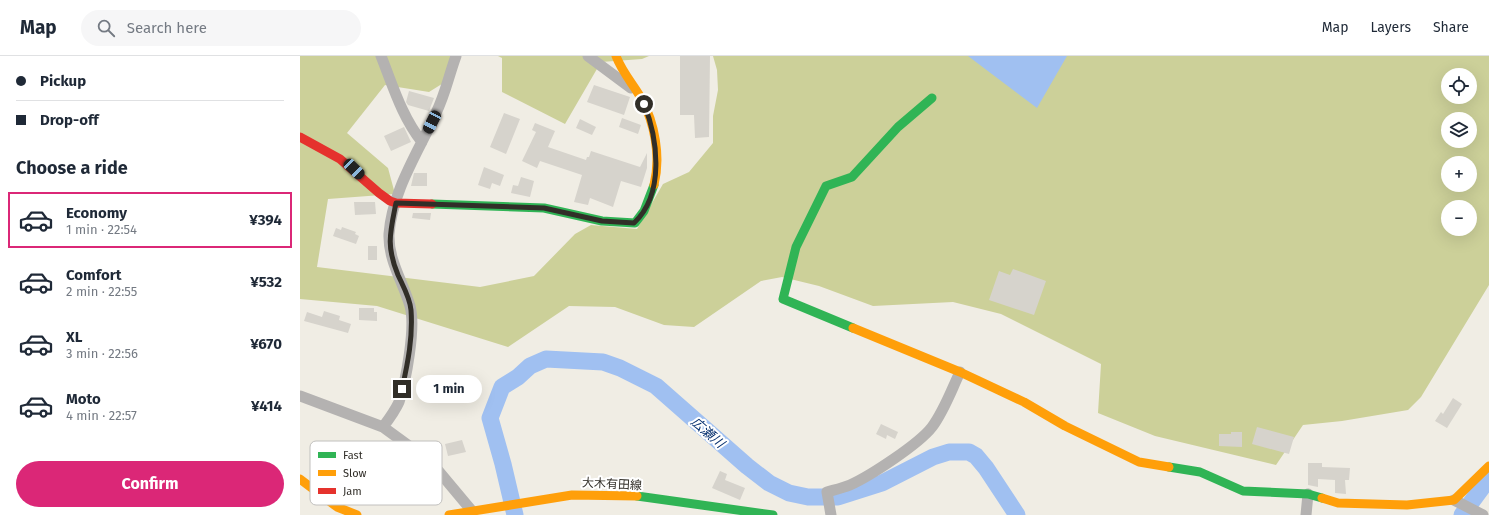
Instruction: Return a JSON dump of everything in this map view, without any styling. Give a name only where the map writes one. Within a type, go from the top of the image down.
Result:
[{"type":"street","points":[[382,56],[399,102],[413,131],[422,142]]},
{"type":"street","points":[[383,427],[392,416],[399,402],[411,350],[411,309],[394,265],[390,248],[389,233],[396,203],[422,142],[437,112],[456,56]]},
{"type":"street","points":[[588,56],[638,93]]},
{"type":"street","points":[[300,137],[329,150],[354,169],[388,201],[396,203],[544,208],[602,221],[634,223],[642,216],[653,192],[656,162],[652,126],[644,104],[620,66],[616,56]]},
{"type":"street","points":[[932,98],[898,127],[852,177],[826,186],[796,247],[783,299],[960,372],[1024,402],[1065,426],[1139,462],[1200,472],[1243,491],[1308,494],[1338,503],[1374,505],[1407,505],[1454,500],[1483,515]]},
{"type":"street","points":[[831,515],[827,492],[850,485],[905,450],[923,436],[940,413],[960,372]]},
{"type":"street","points":[[300,396],[383,427],[402,441]]},
{"type":"street","points":[[1454,500],[1489,466]]},
{"type":"street","points":[[442,475],[472,511]]},
{"type":"street","points":[[300,479],[310,487]]},
{"type":"street","points":[[1306,515],[1308,494]]},
{"type":"street","name":"大木有田線","points":[[449,515],[572,495],[627,495],[717,512],[773,515]]},
{"type":"street","points":[[334,505],[358,515]]},
{"type":"green space","points":[[300,56],[458,56],[445,82],[429,92],[385,85],[347,133],[388,168],[395,194],[328,199],[317,267],[480,287],[534,276],[575,234],[591,225],[637,229],[663,184],[689,172],[713,143],[713,116],[718,90],[717,70],[713,56],[1489,56],[1489,285],[1421,397],[1408,410],[1342,421],[1303,425],[1276,465],[1155,436],[1098,413],[1101,364],[1001,314],[953,302],[873,306],[819,286],[782,277],[761,281],[694,327],[664,325],[615,307],[569,306],[508,347],[377,306],[300,299]]},
{"type":"green space","points":[[498,56],[649,56],[642,59],[601,62],[565,124],[502,92],[502,58]]},
{"type":"water","points":[[968,56],[1067,56],[1037,108]]},
{"type":"building","points":[[680,56],[710,56],[709,137],[695,138],[694,115],[680,115]]},
{"type":"building","points":[[594,85],[630,97],[624,115],[587,102]]},
{"type":"building","points":[[409,91],[434,98],[429,111],[408,105],[406,102]]},
{"type":"building","points":[[504,113],[520,119],[506,154],[490,147]]},
{"type":"building","points":[[622,118],[641,125],[638,134],[619,127]]},
{"type":"building","points":[[580,119],[596,127],[592,135],[576,128]]},
{"type":"building","points":[[535,123],[555,131],[548,147],[586,160],[591,151],[640,167],[647,153],[647,168],[641,187],[621,181],[613,207],[590,198],[588,205],[574,202],[582,175],[540,161],[537,168],[522,161],[536,132],[532,130]]},
{"type":"building","points":[[404,127],[411,142],[391,151],[384,136]]},
{"type":"building","points":[[484,167],[504,175],[500,186],[492,183],[490,189],[478,185]]},
{"type":"building","points":[[414,173],[427,173],[427,186],[411,186]]},
{"type":"building","points":[[521,177],[534,181],[530,197],[511,193],[513,185],[518,186]]},
{"type":"building","points":[[354,202],[375,202],[376,214],[355,215]]},
{"type":"building","points":[[413,213],[431,213],[430,220],[412,218]]},
{"type":"building","points":[[342,227],[356,232],[355,234],[359,236],[356,244],[333,236],[336,228],[341,230]]},
{"type":"building","points":[[368,246],[377,246],[377,260],[368,260]]},
{"type":"building","points":[[1013,269],[1046,281],[1034,315],[989,300],[999,271],[1010,275]]},
{"type":"building","points":[[359,308],[374,308],[374,312],[377,312],[377,321],[359,320]]},
{"type":"building","points":[[324,311],[340,316],[339,320],[351,324],[348,333],[304,321],[307,312],[322,317]]},
{"type":"building","points":[[1453,398],[1462,404],[1447,428],[1435,421],[1441,412],[1443,414]]},
{"type":"building","points":[[881,424],[898,432],[895,439],[887,435],[886,439],[876,434]]},
{"type":"building","points":[[1257,427],[1294,437],[1289,454],[1252,444]]},
{"type":"building","points":[[1231,432],[1242,432],[1242,447],[1219,446],[1219,434],[1231,434]]},
{"type":"building","points":[[462,440],[466,452],[448,456],[445,444]]},
{"type":"building","points":[[1308,463],[1322,463],[1322,467],[1350,468],[1349,480],[1345,480],[1346,494],[1335,493],[1335,480],[1318,479],[1318,487],[1308,485]]},
{"type":"building","points":[[720,471],[727,474],[725,480],[745,488],[740,500],[712,488]]},
{"type":"waterway","name":"広瀬川","points":[[515,515],[490,418],[502,387],[518,377],[530,366],[546,359],[603,362],[620,368],[656,386],[747,466],[769,483],[789,493],[808,497],[838,497],[882,483],[933,457],[949,452],[969,452],[976,456],[986,468],[1017,515]]},
{"type":"waterway","points":[[1462,515],[1489,478]]},
{"type":"traffic: fast","points":[[853,328],[783,299],[796,247],[826,186],[852,177],[898,127],[932,98]]},
{"type":"traffic: fast","points":[[432,204],[544,208],[602,221],[635,223],[644,211],[654,185]]},
{"type":"traffic: fast","points":[[1169,467],[1200,472],[1243,491],[1308,494],[1322,498]]},
{"type":"traffic: fast","points":[[637,496],[773,515]]},
{"type":"traffic: slow","points":[[616,56],[624,73],[641,98],[650,118],[657,152],[654,185]]},
{"type":"traffic: slow","points":[[853,328],[960,372],[1024,402],[1065,426],[1139,462],[1169,467]]},
{"type":"traffic: slow","points":[[1322,498],[1338,503],[1407,505],[1454,500],[1489,466]]},
{"type":"traffic: slow","points":[[300,479],[310,487]]},
{"type":"traffic: slow","points":[[449,515],[572,495],[637,496]]},
{"type":"traffic: slow","points":[[334,505],[357,515]]},
{"type":"traffic: jam","points":[[300,137],[340,159],[390,201],[396,203],[432,204]]},
{"type":"route","points":[[402,389],[411,350],[411,309],[394,265],[390,248],[389,233],[396,203],[544,208],[602,221],[634,223],[642,216],[653,192],[656,162],[652,126],[644,104]]}]
